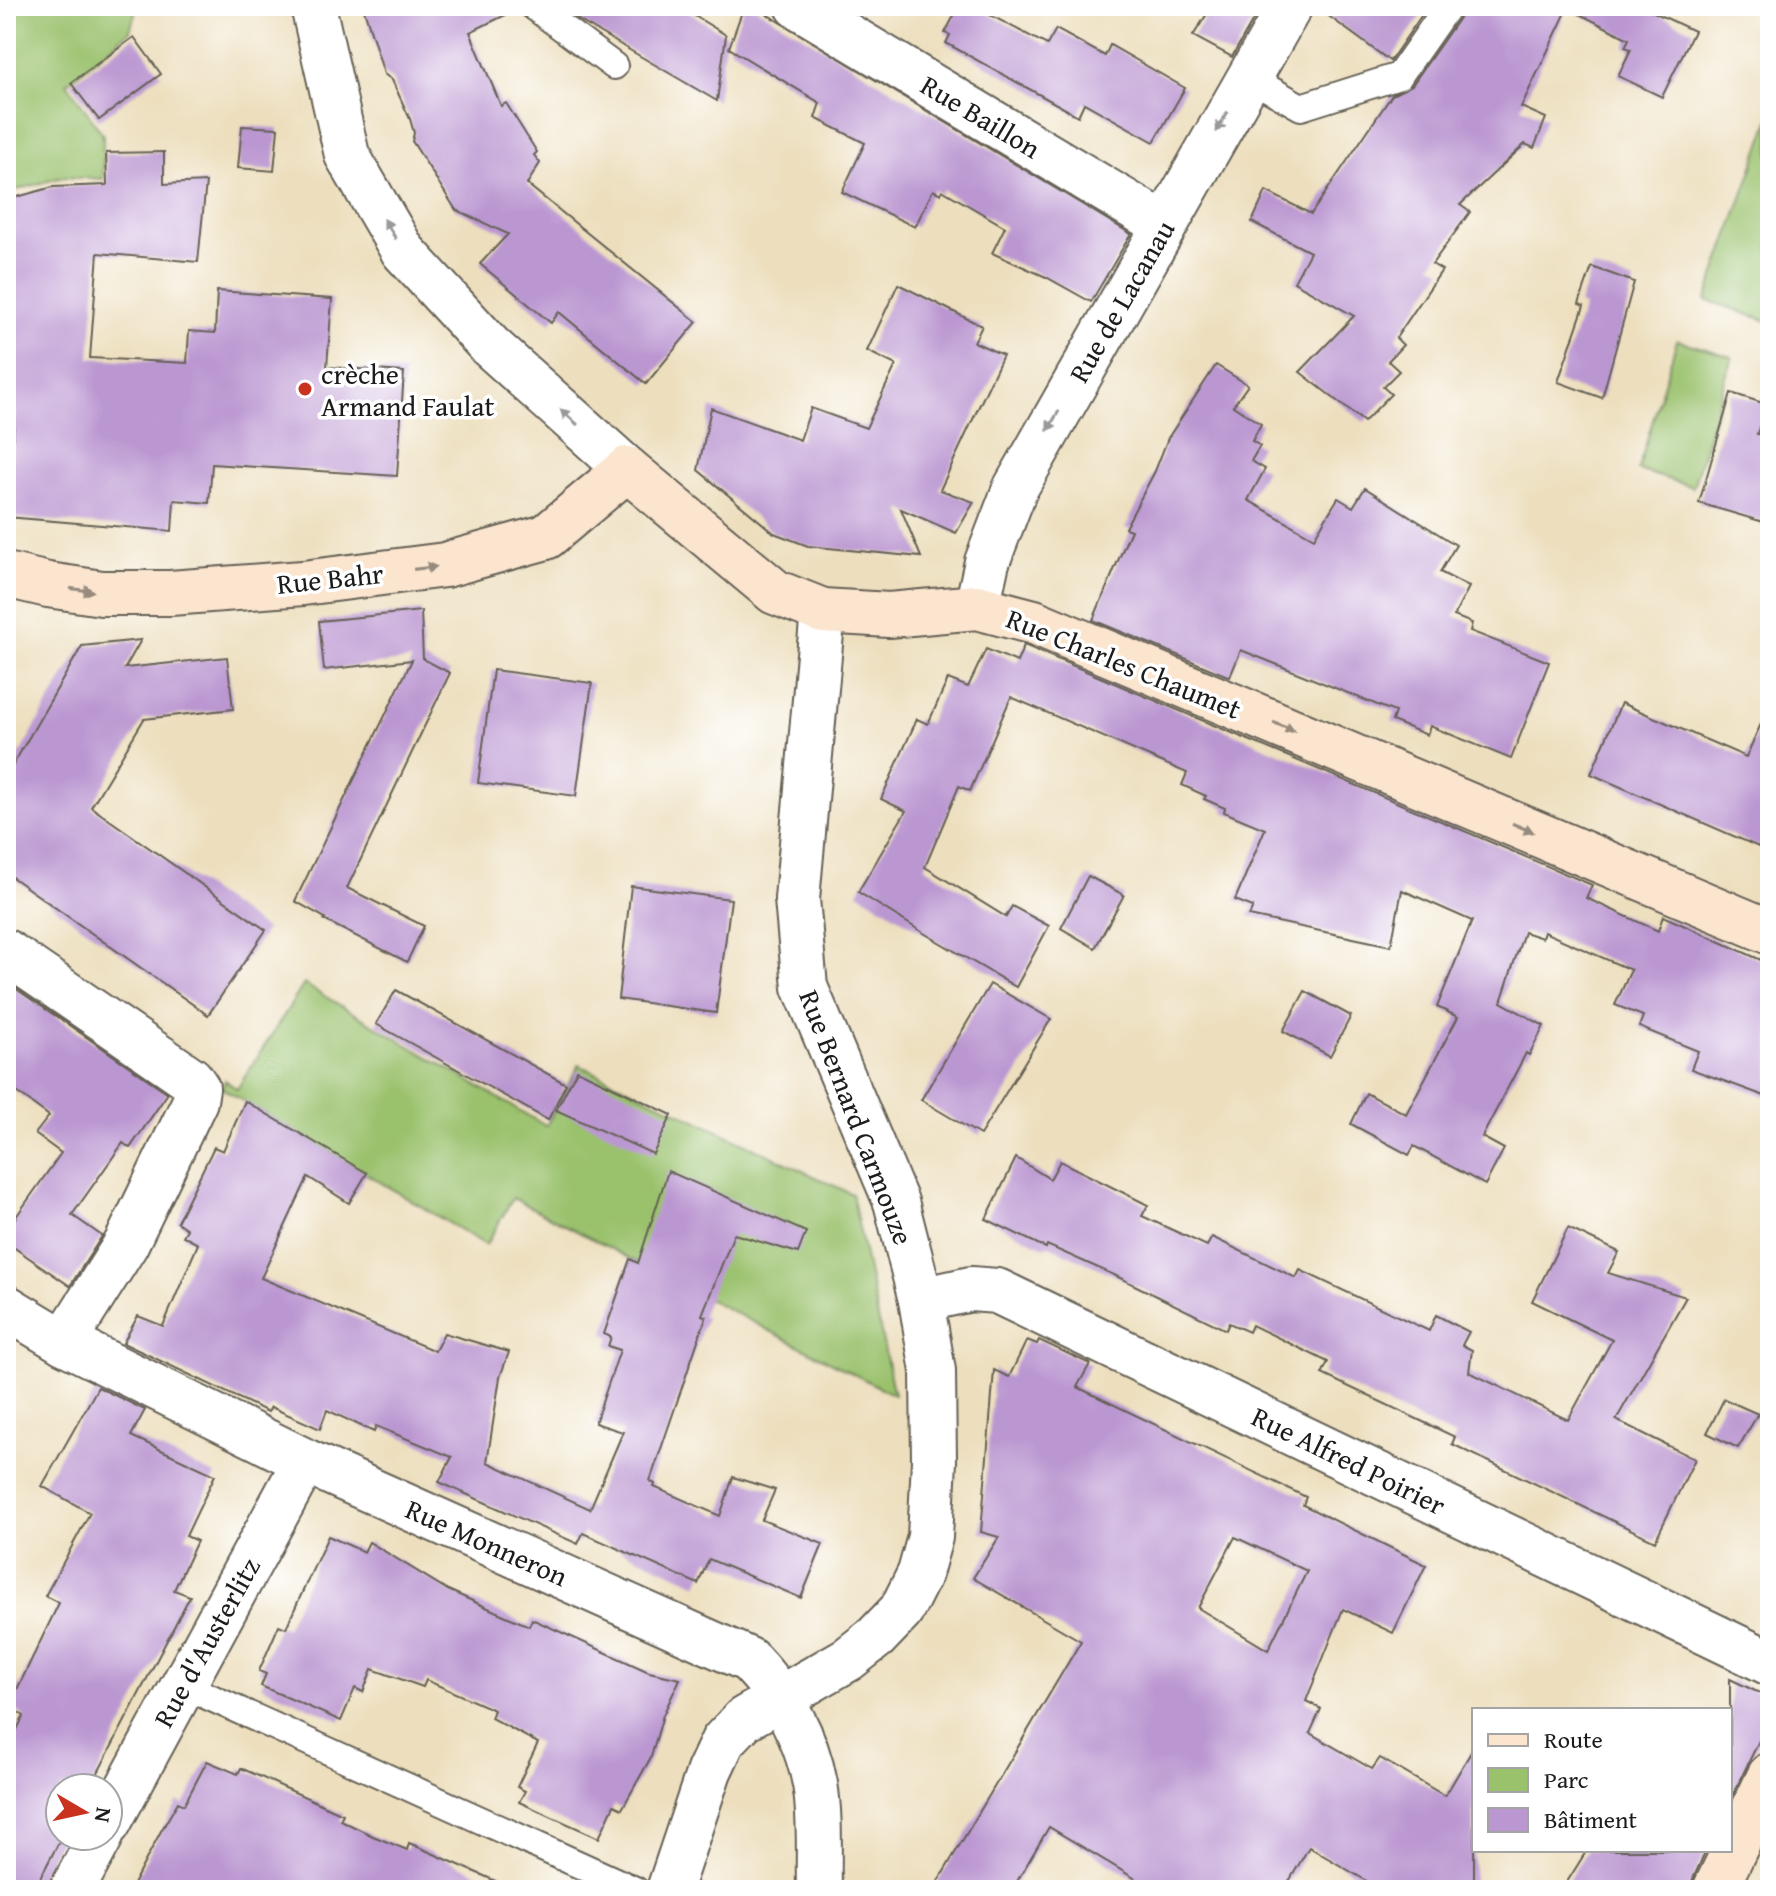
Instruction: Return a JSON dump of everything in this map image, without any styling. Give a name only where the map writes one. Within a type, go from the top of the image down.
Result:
[{"type":"street","name":"Rue Charles Chaumet","points":[[313,6],[347,155],[403,251],[490,346],[627,469],[775,592],[823,611],[889,615],[977,607],[1034,622],[1770,932]]},
{"type":"street","name":"Rue Baillon","points":[[798,6],[1164,225]]},
{"type":"street","name":"Rue de Lacanau","points":[[977,607],[987,562],[1015,489],[1290,6]]},
{"type":"street","name":"Rue Bahr","points":[[6,575],[102,593],[170,593],[303,583],[445,565],[546,537],[627,469]]},
{"type":"street","name":"Rue Bernard Carmouze","points":[[669,1890],[709,1771],[723,1741],[744,1719],[848,1659],[876,1637],[901,1611],[920,1573],[930,1537],[934,1461],[933,1371],[921,1300],[896,1202],[805,987],[797,899],[823,611]]},
{"type":"street","points":[[6,952],[191,1079],[197,1088],[195,1101],[126,1244],[64,1342]]},
{"type":"street","name":"Rue Alfred Poirier","points":[[921,1300],[971,1289],[997,1291],[1770,1663]]},
{"type":"street","name":"Rue Monneron","points":[[6,1307],[64,1342],[305,1461],[749,1660],[781,1697],[806,1749],[815,1786],[819,1890]]},
{"type":"street","name":"Rue d'Austerlitz","points":[[124,1794],[305,1461]]},
{"type":"street","points":[[1715,1890],[1759,1826],[1770,1775]]},
{"type":"street","points":[[72,1890],[92,1852]]},
{"type":"lane","points":[[533,6],[614,66]]},
{"type":"lane","points":[[1248,77],[1301,107],[1377,85],[1399,76],[1448,6]]},
{"type":"lane","points":[[183,1685],[635,1890]]},
{"type":"green space","points":[[6,6],[137,6],[130,31],[67,83],[103,135],[103,179],[63,177],[6,193]]},
{"type":"green space","points":[[1770,118],[1770,314],[1767,321],[1706,300]]},
{"type":"green space","points":[[1677,340],[1732,357],[1693,487],[1638,470]]},
{"type":"green space","points":[[304,984],[546,1126],[579,1065],[852,1194],[894,1395],[513,1198],[486,1245],[222,1088],[225,1080],[237,1089]]},
{"type":"building","points":[[363,6],[517,6],[518,9],[470,32],[501,106],[506,103],[537,152],[534,155],[540,163],[527,184],[697,322],[646,384],[559,312],[551,323],[480,264],[508,234],[456,210],[412,141],[414,133],[410,119],[392,80],[384,74]]},
{"type":"building","points":[[560,6],[678,6],[726,35],[717,101],[580,21]]},
{"type":"building","points":[[744,6],[753,6],[1131,234],[1091,302],[1046,277],[992,253],[1005,227],[942,190],[941,194],[933,190],[915,227],[842,192],[865,143],[815,118],[820,103],[729,48]]},
{"type":"building","points":[[959,6],[973,6],[1047,45],[1056,29],[1105,56],[1110,45],[1185,88],[1154,142],[1084,103],[1078,116],[946,43],[950,35],[945,33]]},
{"type":"building","points":[[1212,6],[1261,6],[1232,57],[1193,36]]},
{"type":"building","points":[[1315,6],[1428,6],[1390,61]]},
{"type":"building","points":[[1464,6],[1641,6],[1694,31],[1662,97],[1618,76],[1631,49],[1625,47],[1629,39],[1568,8],[1521,107],[1546,118],[1534,148],[1525,144],[1460,205],[1470,212],[1432,264],[1442,270],[1396,338],[1403,345],[1388,361],[1399,371],[1383,387],[1391,394],[1364,422],[1300,372],[1354,316],[1294,282],[1310,252],[1252,222],[1266,191],[1311,214],[1392,95],[1412,85],[1461,15]]},
{"type":"building","points":[[134,37],[161,74],[99,120],[71,83]]},
{"type":"building","points":[[242,126],[278,128],[274,171],[238,168]]},
{"type":"building","points":[[164,152],[164,184],[206,182],[198,262],[98,253],[90,358],[187,363],[189,331],[215,333],[217,291],[332,299],[327,367],[404,372],[397,476],[212,464],[209,503],[174,500],[172,531],[7,517],[15,409],[6,408],[6,200],[53,187],[107,185],[106,153]]},
{"type":"building","points":[[1592,267],[1634,282],[1602,398],[1558,382],[1584,306],[1579,304]]},
{"type":"building","points":[[898,284],[982,326],[974,342],[1003,355],[940,490],[974,502],[956,533],[901,509],[921,557],[808,546],[774,533],[698,470],[711,408],[800,440],[811,408],[866,428],[896,365],[867,351]]},
{"type":"building","points":[[1216,365],[1248,385],[1233,406],[1261,424],[1252,441],[1260,446],[1251,461],[1265,469],[1248,500],[1314,538],[1338,498],[1353,507],[1365,488],[1456,545],[1440,572],[1469,587],[1454,616],[1472,623],[1470,631],[1549,662],[1511,759],[1430,726],[1427,735],[1392,721],[1395,712],[1241,650],[1230,677],[1093,620],[1131,530],[1125,528],[1155,471],[1168,438]]},
{"type":"building","points":[[1731,393],[1766,404],[1757,434],[1770,436],[1770,524],[1699,503]]},
{"type":"building","points":[[421,611],[423,659],[450,673],[347,888],[424,926],[407,962],[324,920],[295,901],[412,660],[324,670],[319,621]]},
{"type":"building","points":[[141,640],[125,668],[227,657],[233,709],[144,719],[91,807],[266,930],[208,1015],[6,873],[6,777],[82,646]]},
{"type":"building","points":[[1024,645],[1592,885],[1586,898],[1658,931],[1663,916],[1770,964],[1770,1098],[1691,1069],[1698,1051],[1639,1027],[1643,1016],[1615,1005],[1631,970],[1544,932],[1542,938],[1524,932],[1501,1002],[1544,1026],[1529,1055],[1526,1053],[1482,1137],[1504,1149],[1485,1185],[1414,1146],[1409,1155],[1351,1124],[1366,1093],[1406,1114],[1458,1017],[1437,1007],[1472,921],[1402,890],[1391,946],[1249,916],[1253,907],[1235,900],[1265,829],[1224,812],[1225,808],[1182,785],[1187,773],[1011,697],[970,791],[959,786],[925,867],[1006,917],[1012,906],[1049,926],[1016,987],[922,932],[858,892],[906,811],[881,799],[917,719],[928,724],[948,679],[968,687],[986,649],[1017,662]]},
{"type":"building","points":[[493,670],[592,683],[576,796],[478,783]]},
{"type":"building","points":[[1621,703],[1746,757],[1770,704],[1770,852],[1591,774]]},
{"type":"building","points":[[1088,876],[1124,895],[1095,948],[1061,928]]},
{"type":"building","points":[[631,886],[731,899],[716,1013],[618,999]]},
{"type":"building","points":[[6,982],[168,1093],[130,1148],[123,1143],[72,1215],[102,1236],[70,1286],[6,1242],[6,1231],[61,1153],[35,1134],[49,1116],[6,1084]]},
{"type":"building","points":[[990,984],[1051,1019],[980,1135],[921,1100]]},
{"type":"building","points":[[396,990],[566,1084],[548,1120],[376,1024]]},
{"type":"building","points":[[1305,991],[1351,1016],[1330,1056],[1283,1031]]},
{"type":"building","points":[[577,1070],[672,1115],[653,1154],[556,1110]]},
{"type":"building","points":[[245,1101],[367,1173],[349,1203],[308,1177],[261,1278],[435,1351],[444,1333],[509,1352],[500,1377],[487,1462],[590,1509],[623,1432],[595,1423],[620,1350],[608,1346],[611,1337],[604,1334],[630,1259],[638,1263],[668,1171],[806,1232],[798,1253],[734,1234],[702,1315],[706,1317],[650,1481],[655,1484],[654,1487],[720,1516],[733,1477],[775,1490],[762,1520],[823,1544],[801,1598],[709,1559],[698,1584],[583,1533],[578,1544],[439,1482],[452,1457],[376,1426],[374,1432],[327,1410],[320,1429],[271,1407],[268,1412],[123,1343],[138,1316],[163,1326],[198,1244],[183,1236],[187,1229],[177,1222],[214,1147],[223,1151]]},
{"type":"building","points":[[1016,1158],[1050,1179],[1060,1161],[1148,1205],[1142,1216],[1207,1246],[1212,1237],[1296,1278],[1300,1270],[1429,1331],[1436,1315],[1469,1332],[1462,1345],[1472,1350],[1469,1372],[1568,1420],[1612,1340],[1532,1301],[1568,1228],[1619,1252],[1608,1273],[1686,1297],[1616,1420],[1695,1459],[1655,1541],[1452,1444],[1455,1437],[1322,1374],[1328,1362],[1252,1325],[1249,1332],[1229,1323],[1226,1330],[1114,1275],[1047,1245],[1046,1248],[986,1219]]},
{"type":"building","points":[[1027,1340],[1037,1344],[1039,1340],[1090,1364],[1077,1387],[1306,1497],[1303,1505],[1426,1565],[1393,1633],[1343,1609],[1306,1701],[1321,1709],[1310,1733],[1372,1769],[1380,1758],[1445,1796],[1472,1750],[1474,1890],[1382,1890],[1309,1847],[1284,1890],[1154,1890],[1049,1827],[1012,1890],[933,1890],[1081,1641],[973,1578],[999,1537],[981,1532],[994,1370],[1009,1377]],"holes":[[[1235,1537],[1307,1571],[1268,1650],[1198,1608]]]},
{"type":"building","points":[[98,1387],[145,1410],[131,1436],[215,1475],[186,1536],[197,1541],[174,1590],[190,1596],[98,1772],[44,1772],[44,1852],[54,1852],[34,1890],[6,1890],[6,1750],[24,1716],[9,1706],[59,1603],[45,1596],[90,1513],[42,1486]]},
{"type":"building","points":[[1724,1399],[1758,1414],[1738,1448],[1707,1433]]},
{"type":"building","points":[[328,1536],[364,1552],[369,1542],[448,1590],[497,1612],[529,1626],[532,1619],[649,1672],[680,1679],[663,1715],[651,1757],[622,1809],[614,1805],[599,1838],[519,1802],[525,1791],[517,1787],[538,1743],[491,1718],[494,1710],[426,1680],[423,1687],[372,1669],[363,1692],[355,1688],[341,1721],[261,1686],[266,1674],[259,1671],[279,1625],[286,1628]]},
{"type":"building","points":[[1730,1679],[1770,1698],[1770,1718],[1732,1797],[1732,1708]]},
{"type":"building","points":[[207,1761],[238,1774],[241,1768],[343,1814],[340,1820],[373,1836],[407,1850],[409,1843],[516,1890],[130,1890],[178,1802],[184,1805]]},
{"type":"building","points":[[1586,1852],[1705,1852],[1688,1890],[1562,1890]]},
{"type":"place","name":"crèche Armand Faulat","points":[[305,389]]}]
